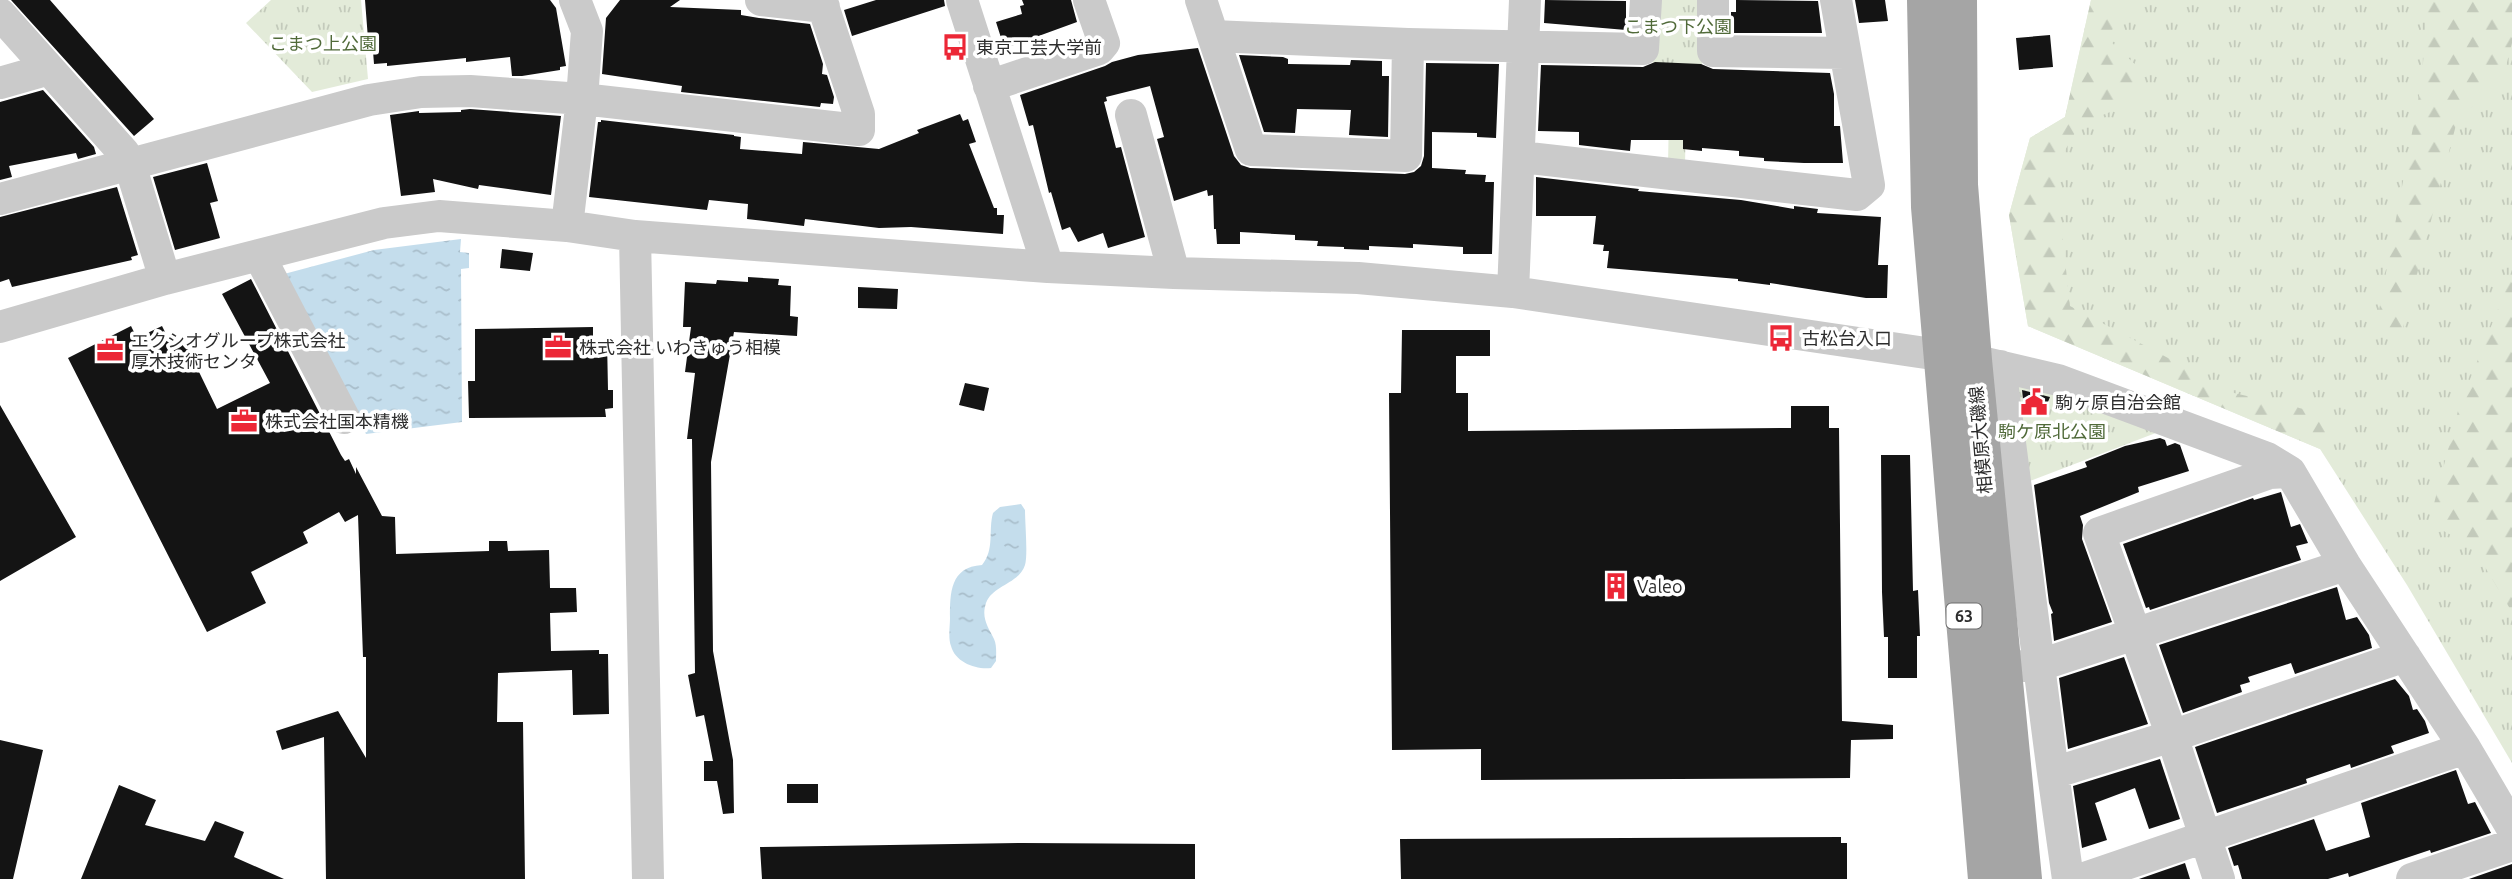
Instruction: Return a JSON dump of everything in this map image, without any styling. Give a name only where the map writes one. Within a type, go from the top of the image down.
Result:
[{"type":"main road","name":"相模原大磯線","points":[[1926,0],[1927,174],[1972,360]]},
{"type":"main road","name":"相模原大磯線","points":[[1958,0],[1959,186],[1972,360],[1985,670],[1986,879]]},
{"type":"main road","name":"相模原大磯線","points":[[1985,670],[2023,879]]},
{"type":"street","points":[[566,226],[582,99],[587,31],[575,0]]},
{"type":"street","points":[[0,199],[369,100],[421,92],[470,91],[582,99],[859,130],[859,114],[822,4],[761,0]]},
{"type":"street","points":[[962,0],[1048,267]]},
{"type":"street","points":[[989,86],[1099,50],[1104,43],[1089,0]]},
{"type":"street","points":[[1201,0],[1251,150],[1406,156],[1408,44]]},
{"type":"street","points":[[1513,292],[1525,0]]},
{"type":"street","points":[[1213,36],[1408,44],[1643,49],[1646,0]]},
{"type":"street","points":[[1713,0],[1713,51],[1846,53]]},
{"type":"street","points":[[1520,157],[1857,195],[1869,185],[1836,0]]},
{"type":"street","points":[[0,14],[124,153],[165,279]]},
{"type":"street","points":[[0,83],[48,69]]},
{"type":"street","points":[[1131,115],[1174,273]]},
{"type":"street","points":[[0,327],[165,279],[384,223],[439,216],[566,226],[635,236],[1048,267],[1358,278],[1513,292],[1972,360],[2058,380],[2267,458],[2290,472],[2345,565],[2465,748],[2512,828]]},
{"type":"street","points":[[635,236],[648,879]]},
{"type":"street","points":[[259,255],[333,411]]},
{"type":"street","points":[[1972,360],[2040,665],[2067,879]]},
{"type":"street","points":[[2219,879],[2137,634],[2095,520],[2270,473],[2290,472]]},
{"type":"street","points":[[1985,670],[2040,665],[2345,565]]},
{"type":"street","points":[[2053,773],[2172,736],[2405,656]]},
{"type":"street","points":[[2082,879],[2465,748]]},
{"type":"street","points":[[2412,879],[2512,845]]},
{"type":"green space","name":"こまつ上公園","points":[[271,0],[361,0],[368,79],[312,92],[246,23]]},
{"type":"green space","name":"こまつ下公園","points":[[1652,0],[1704,0],[1702,66],[1687,65],[1685,165],[1668,164],[1670,65],[1650,62]]},
{"type":"green space","points":[[2091,0],[2512,0],[2512,763],[2407,585],[2320,449],[2028,326],[2009,215],[2030,138],[2065,117]]},
{"type":"green space","points":[[2091,0],[2119,0],[2110,41],[2140,69],[2138,101],[2080,124],[2055,168],[2070,306],[2234,393],[2334,416],[2320,449],[2028,326],[2009,215],[2030,138],[2065,117]]},
{"type":"green space","points":[[2427,0],[2512,0],[2512,43],[2505,70],[2456,125],[2399,343],[2375,332],[2422,79]]},
{"type":"green space","points":[[2512,274],[2512,612],[2473,547],[2429,523],[2459,407]]},
{"type":"green space","name":"駒ケ原北公園","points":[[2018,381],[2161,431],[2022,484]]},
{"type":"water","points":[[461,239],[460,252],[469,253],[469,268],[461,269],[462,422],[366,434],[284,274],[374,250]]},
{"type":"water","points":[[1021,504],[1025,510],[1025,565],[1017,576],[994,592],[986,603],[985,618],[995,641],[996,661],[991,668],[979,668],[961,661],[953,652],[950,643],[950,599],[954,583],[964,571],[982,565],[986,559],[993,513],[1000,507]]},
{"type":"building","points":[[11,0],[50,0],[154,119],[134,136]]},
{"type":"building","points":[[365,0],[550,0],[556,8],[566,66],[560,67],[560,70],[512,76],[510,57],[466,62],[466,58],[387,66],[387,63],[374,64],[373,51],[369,52]]},
{"type":"building","points":[[620,0],[680,0],[670,7],[741,10],[741,15],[810,24],[823,64],[822,74],[827,75],[834,97],[833,104],[821,103],[820,107],[681,92],[682,86],[602,74],[606,18]]},
{"type":"building","points":[[876,0],[944,0],[945,6],[852,36],[844,10]]},
{"type":"building","points":[[1022,0],[1071,0],[1077,22],[1011,46],[1010,42],[1003,44],[996,22],[1022,14]]},
{"type":"building","points":[[1545,0],[1626,1],[1626,30],[1544,23]]},
{"type":"building","points":[[1736,0],[1818,1],[1822,33],[1731,33],[1731,12],[1736,12]]},
{"type":"building","points":[[1855,0],[1885,0],[1888,21],[1859,23]]},
{"type":"building","points":[[2050,35],[2053,67],[2019,70],[2016,38]]},
{"type":"building","points":[[1198,48],[1234,156],[1241,165],[1250,168],[1405,174],[1414,172],[1421,166],[1424,156],[1426,63],[1499,64],[1496,138],[1477,137],[1477,133],[1432,132],[1432,168],[1466,170],[1465,174],[1486,175],[1485,182],[1494,182],[1492,254],[1463,254],[1463,247],[1413,244],[1413,248],[1369,246],[1369,250],[1344,249],[1317,246],[1318,241],[1295,240],[1295,235],[1240,232],[1240,244],[1217,244],[1213,195],[1208,196],[1207,190],[1174,201],[1157,139],[1164,137],[1150,86],[1106,97],[1107,101],[1104,102],[1116,148],[1121,147],[1145,237],[1108,248],[1103,233],[1078,242],[1070,227],[1062,230],[1051,192],[1049,193],[1033,125],[1029,126],[1020,95],[1138,55]]},
{"type":"building","points":[[1239,55],[1283,57],[1288,59],[1288,64],[1350,65],[1351,60],[1382,61],[1382,76],[1389,76],[1388,137],[1349,135],[1351,110],[1297,109],[1295,133],[1264,132]]},
{"type":"building","points":[[1655,62],[1701,64],[1713,69],[1830,73],[1834,94],[1834,126],[1840,126],[1843,163],[1764,161],[1764,158],[1739,156],[1739,151],[1683,149],[1683,140],[1631,140],[1630,151],[1579,145],[1579,132],[1538,131],[1541,65],[1643,67]]},
{"type":"building","points":[[43,90],[94,147],[96,154],[78,159],[76,153],[9,166],[12,177],[0,180],[0,102]]},
{"type":"building","points":[[470,109],[561,116],[551,195],[479,185],[478,189],[433,179],[435,192],[401,196],[390,115],[419,111],[461,112]]},
{"type":"building","points":[[960,114],[963,121],[968,119],[976,142],[969,144],[994,208],[997,208],[997,215],[1004,215],[1003,234],[911,227],[879,228],[805,219],[804,226],[747,219],[748,204],[709,200],[707,210],[589,197],[598,122],[601,120],[734,135],[741,137],[740,149],[802,154],[803,142],[879,149],[919,133],[917,130]]},
{"type":"building","points":[[207,163],[218,201],[210,203],[220,238],[175,250],[153,177]]},
{"type":"building","points":[[1536,177],[1639,189],[1638,191],[1741,200],[1794,209],[1794,206],[1818,209],[1817,213],[1881,217],[1878,265],[1888,265],[1887,298],[1866,298],[1738,279],[1607,268],[1609,251],[1603,251],[1604,245],[1593,244],[1596,216],[1536,216]]},
{"type":"building","points":[[117,187],[138,255],[131,257],[132,260],[12,287],[9,279],[0,282],[0,217]]},
{"type":"building","points":[[502,249],[533,253],[530,271],[500,268]]},
{"type":"building","points":[[748,277],[779,279],[778,285],[791,286],[790,316],[798,317],[797,336],[734,332],[711,462],[713,651],[733,760],[734,813],[723,814],[717,781],[704,781],[704,761],[713,761],[704,715],[696,717],[688,675],[695,673],[692,439],[687,439],[695,373],[685,372],[691,327],[683,327],[685,282],[748,282]]},
{"type":"building","points":[[251,279],[341,455],[345,461],[349,459],[356,474],[356,467],[382,516],[395,517],[396,554],[489,551],[489,541],[507,541],[508,551],[549,550],[550,588],[576,588],[577,612],[550,613],[551,651],[599,650],[599,654],[608,654],[609,714],[573,715],[572,670],[498,673],[497,722],[523,722],[525,879],[326,879],[324,737],[282,750],[276,731],[338,711],[366,758],[366,657],[363,657],[358,515],[345,522],[339,512],[303,532],[308,543],[251,572],[266,603],[207,632],[68,358],[131,326],[137,338],[162,326],[172,346],[184,341],[217,409],[270,383],[222,294]]},
{"type":"building","points":[[858,287],[898,289],[897,309],[858,308]]},
{"type":"building","points":[[593,327],[593,340],[607,340],[608,390],[613,390],[613,408],[605,409],[606,417],[469,418],[468,381],[475,381],[475,329]]},
{"type":"building","name":"Valeo","points":[[1402,330],[1490,330],[1490,356],[1456,356],[1456,393],[1468,393],[1468,431],[1791,428],[1791,406],[1829,406],[1829,428],[1839,428],[1842,721],[1893,725],[1893,739],[1851,740],[1850,778],[1481,780],[1481,749],[1392,750],[1389,393],[1401,393]]},
{"type":"building","points":[[965,383],[989,388],[984,411],[959,405]]},
{"type":"building","name":"駒ヶ原自治会館","points":[[2022,390],[2050,397],[2043,414],[2024,408]]},
{"type":"building","points":[[0,405],[76,537],[0,581]]},
{"type":"building","points":[[2160,438],[2165,440],[2167,446],[2175,443],[2180,445],[2189,471],[2138,487],[2139,492],[2080,516],[2083,525],[2082,539],[2112,622],[2054,641],[2053,613],[2049,603],[2034,485],[2087,467],[2085,462],[2125,446]]},
{"type":"building","points":[[1881,455],[1910,455],[1913,591],[1918,590],[1920,636],[1917,636],[1917,678],[1888,678],[1888,637],[1884,637],[1882,592]]},
{"type":"building","points":[[2281,492],[2291,527],[2300,524],[2308,543],[2296,546],[2301,560],[2150,610],[2149,607],[2146,608],[2123,544],[2253,498],[2254,500]]},
{"type":"building","points":[[2337,587],[2346,620],[2357,617],[2369,635],[2372,648],[2295,674],[2291,663],[2248,677],[2250,682],[2240,685],[2242,692],[2183,713],[2159,645]]},
{"type":"building","points":[[2124,657],[2148,724],[2068,749],[2059,678]]},
{"type":"building","points":[[2395,679],[2409,696],[2413,710],[2417,709],[2425,721],[2429,733],[2391,746],[2394,753],[2351,768],[2350,764],[2306,779],[2307,783],[2217,813],[2195,747]]},
{"type":"building","points":[[0,740],[43,750],[13,879],[0,879]]},
{"type":"building","points":[[2160,759],[2180,819],[2149,829],[2135,788],[2095,803],[2107,840],[2082,848],[2073,786]]},
{"type":"building","points":[[2456,770],[2468,804],[2475,802],[2491,833],[2349,877],[2348,873],[2328,879],[2242,879],[2238,865],[2234,866],[2228,848],[2314,819],[2326,851],[2370,837],[2361,803]]},
{"type":"building","points":[[787,784],[818,784],[818,803],[787,803]]},
{"type":"building","points":[[119,785],[156,800],[145,825],[205,841],[215,821],[244,832],[234,857],[284,879],[81,879]]},
{"type":"building","points":[[1841,837],[1841,843],[1847,843],[1847,879],[1401,879],[1400,839]]},
{"type":"building","points":[[1023,843],[1195,844],[1195,879],[762,879],[760,847]]},
{"type":"building","points":[[2185,863],[2190,879],[2139,879]]},
{"type":"building","points":[[2512,864],[2512,879],[2469,879]]},
{"type":"place","name":"東京工芸大学前","points":[[955,47]]},
{"type":"place","name":"古松台入口","points":[[1781,338]]},
{"type":"place","name":"株式会社 いわきゅう相模","points":[[558,347]]},
{"type":"place","name":"エクシオグループ株式会社 厚木技術センタ","points":[[110,350]]},
{"type":"place","name":"駒ヶ原自治会館","points":[[2034,402]]},
{"type":"place","name":"株式会社国本精機","points":[[244,421]]},
{"type":"place","name":"Valeo","points":[[1616,586]]}]
